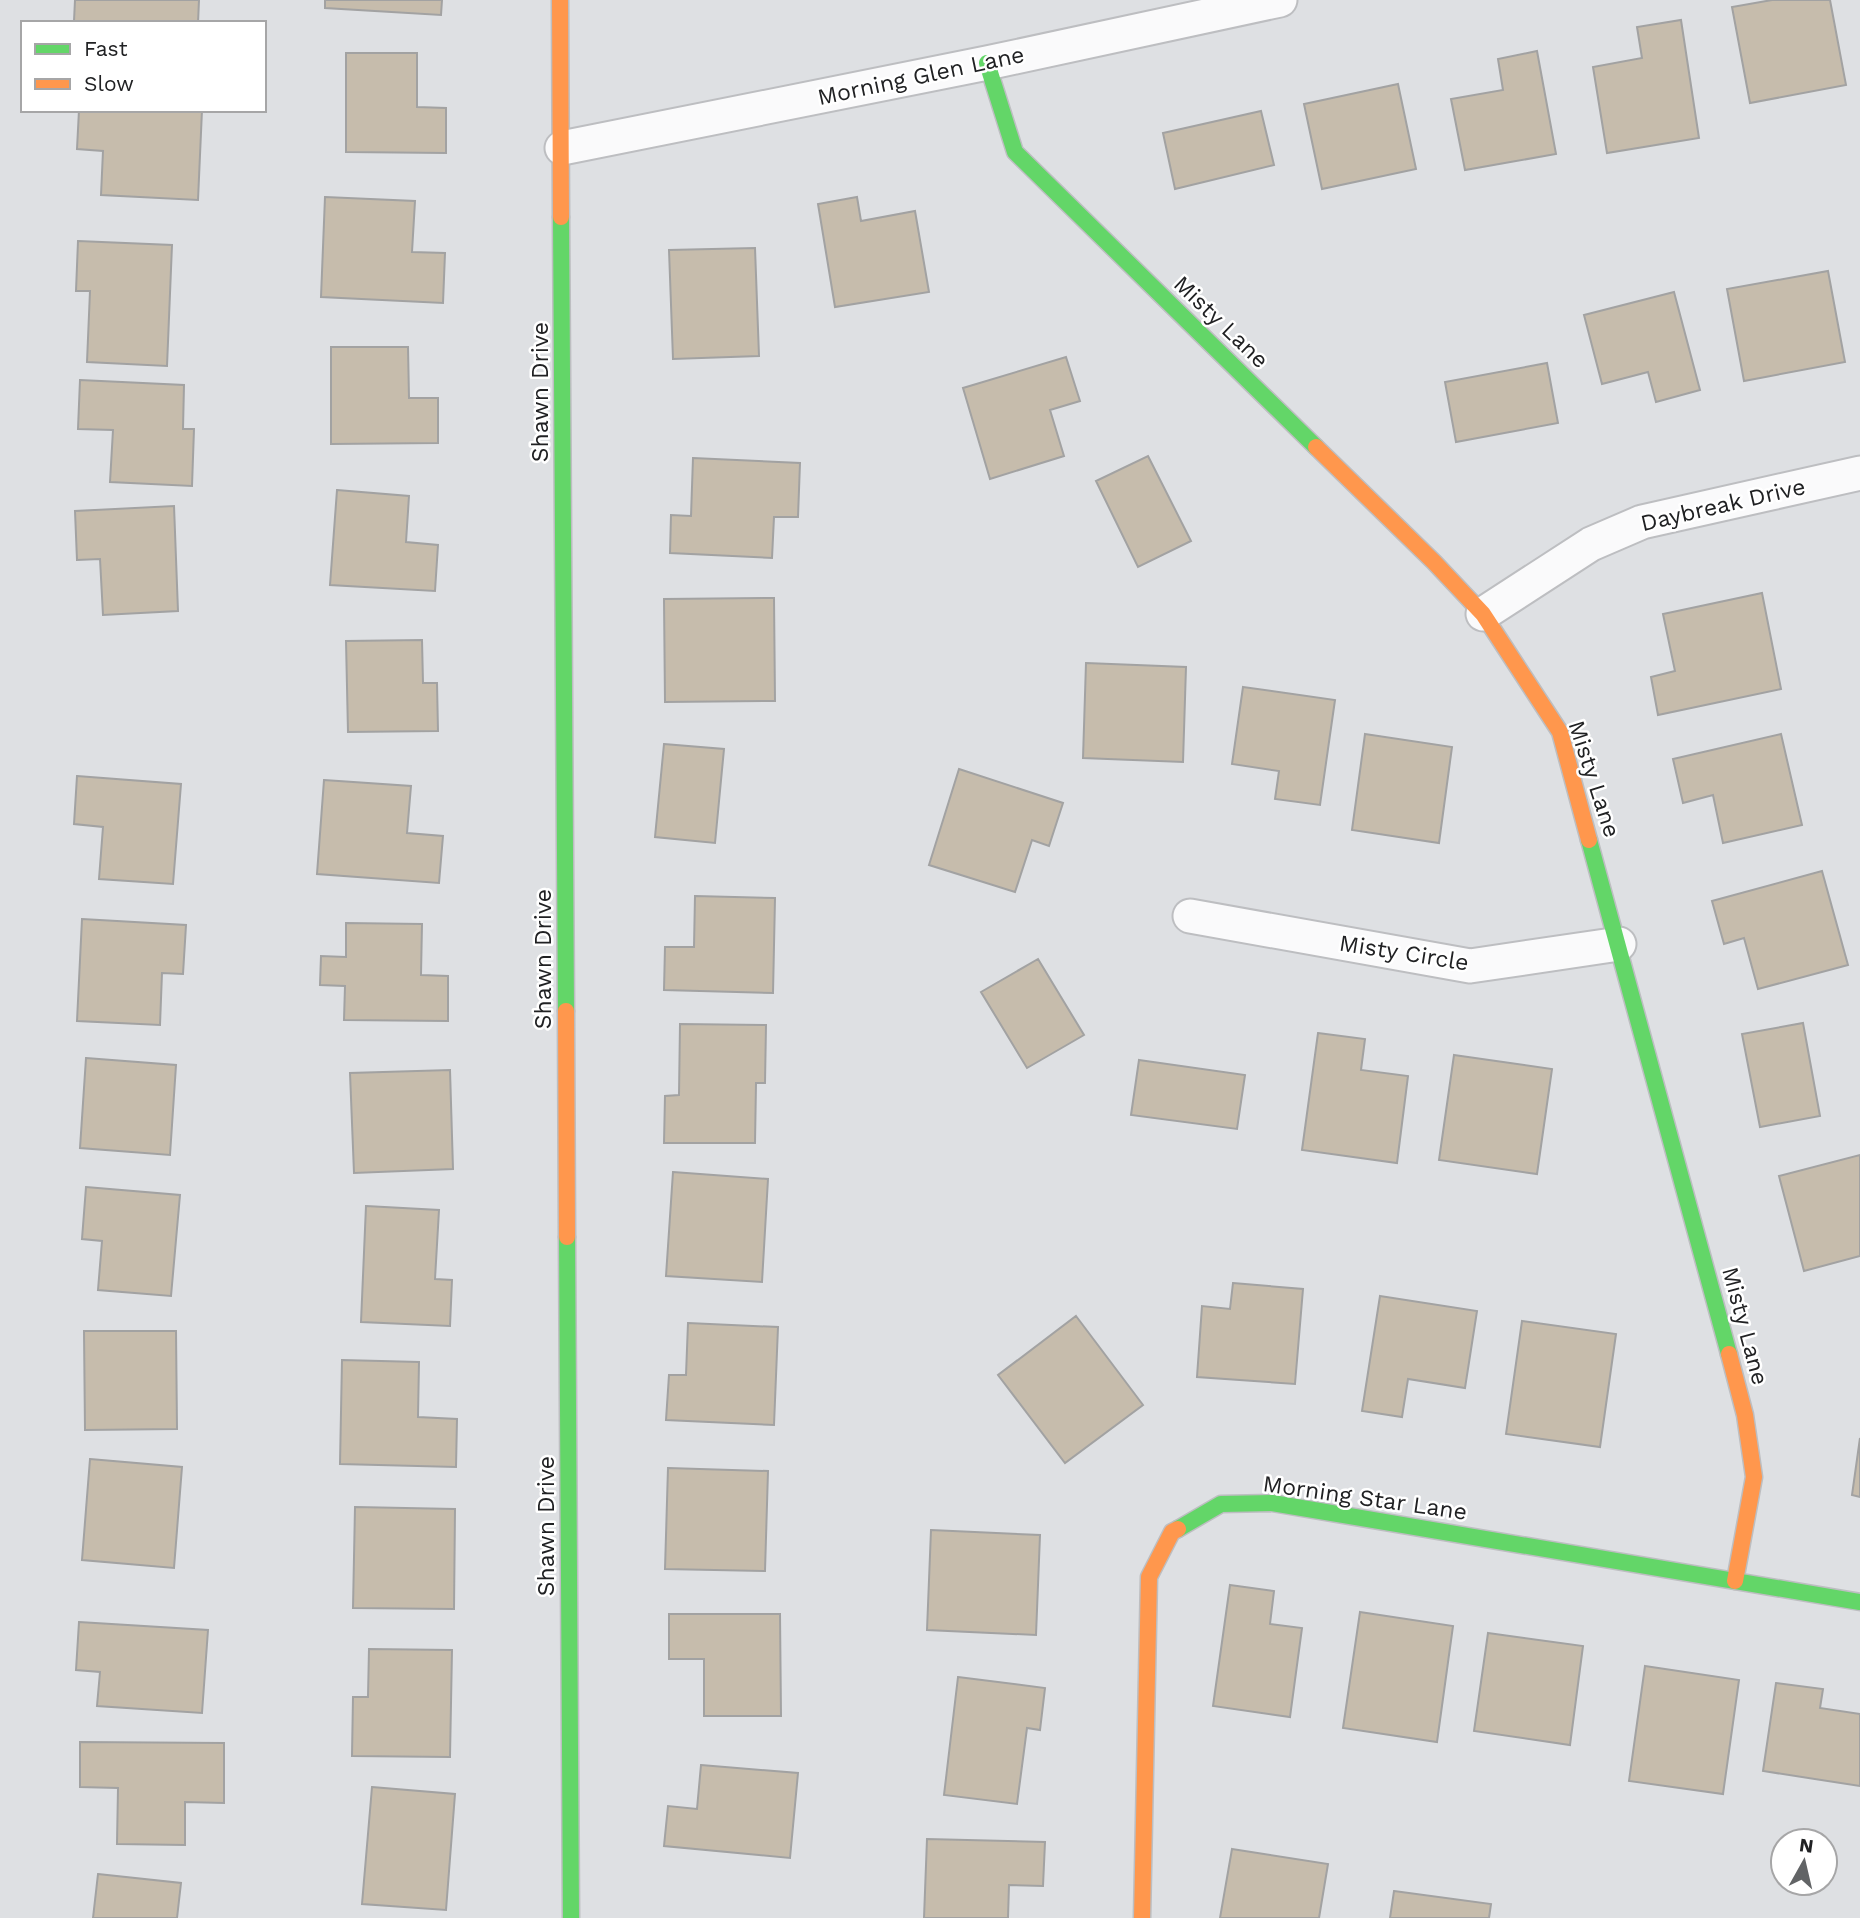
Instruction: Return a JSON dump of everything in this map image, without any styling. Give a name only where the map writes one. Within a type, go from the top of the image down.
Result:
[{"type":"street","name":"Shawn Drive","points":[[561,0],[571,1918]]},
{"type":"street","name":"Morning Glen Lane","points":[[562,148],[987,63],[1280,0]]},
{"type":"street","name":"Misty Lane","points":[[987,63],[1014,152],[1434,562],[1483,614],[1560,732],[1745,1415],[1754,1477],[1735,1581]]},
{"type":"street","name":"Daybreak Drive","points":[[1483,614],[1591,544],[1642,522],[1860,473]]},
{"type":"street","name":"Misty Circle","points":[[1190,916],[1470,966],[1619,944]]},
{"type":"street","name":"Morning Star Lane","points":[[1142,1918],[1149,1577],[1172,1532],[1221,1504],[1272,1503],[1860,1602]]},
{"type":"building","points":[[75,0],[199,0],[198,21],[74,21]]},
{"type":"building","points":[[325,0],[442,0],[441,15],[325,8]]},
{"type":"building","points":[[1772,0],[1830,0],[1846,85],[1750,103],[1732,7]]},
{"type":"building","points":[[1681,20],[1699,138],[1607,153],[1593,67],[1642,58],[1637,27]]},
{"type":"building","points":[[1537,51],[1556,154],[1465,170],[1451,99],[1503,90],[1498,59]]},
{"type":"building","points":[[346,53],[417,53],[417,107],[446,108],[446,153],[346,152]]},
{"type":"building","points":[[1398,84],[1416,169],[1322,189],[1304,104]]},
{"type":"building","points":[[1261,111],[1274,165],[1175,189],[1163,133]]},
{"type":"building","points":[[79,112],[202,112],[198,200],[101,195],[103,151],[77,149]]},
{"type":"building","points":[[325,197],[415,201],[412,252],[445,253],[443,303],[321,297]]},
{"type":"building","points":[[857,197],[861,221],[915,211],[929,292],[835,307],[818,204]]},
{"type":"building","points":[[78,241],[172,245],[167,366],[87,362],[90,291],[76,291]]},
{"type":"building","points":[[755,248],[759,356],[673,359],[669,250]]},
{"type":"building","points":[[1828,271],[1845,362],[1744,381],[1727,289]]},
{"type":"building","points":[[1674,292],[1700,390],[1656,402],[1648,372],[1602,384],[1584,315]]},
{"type":"building","points":[[331,347],[408,347],[409,398],[438,398],[438,443],[331,444]]},
{"type":"building","points":[[1066,357],[1080,401],[1050,410],[1064,456],[990,479],[963,388]]},
{"type":"building","points":[[1547,363],[1558,423],[1456,442],[1445,382]]},
{"type":"building","points":[[80,380],[184,385],[183,429],[194,429],[192,486],[110,482],[113,430],[78,429]]},
{"type":"building","points":[[1148,456],[1191,541],[1138,567],[1096,481]]},
{"type":"building","points":[[693,458],[800,463],[798,517],[774,517],[772,558],[670,553],[671,515],[691,516]]},
{"type":"building","points":[[337,490],[409,496],[406,542],[438,545],[435,591],[330,585]]},
{"type":"building","points":[[174,506],[178,611],[103,615],[100,559],[77,560],[75,511]]},
{"type":"building","points":[[1762,593],[1781,689],[1658,715],[1651,677],[1675,671],[1663,614]]},
{"type":"building","points":[[774,598],[775,701],[665,702],[664,599]]},
{"type":"building","points":[[422,640],[423,683],[437,683],[438,731],[348,732],[346,641]]},
{"type":"building","points":[[1086,663],[1186,667],[1183,762],[1083,758]]},
{"type":"building","points":[[1243,687],[1335,700],[1320,805],[1275,799],[1279,771],[1232,764]]},
{"type":"building","points":[[1365,734],[1452,747],[1439,843],[1352,830]]},
{"type":"building","points":[[1781,734],[1802,825],[1723,843],[1713,795],[1683,803],[1673,759]]},
{"type":"building","points":[[664,744],[724,749],[715,843],[655,837]]},
{"type":"building","points":[[959,769],[1063,803],[1049,846],[1032,840],[1015,892],[929,865]]},
{"type":"building","points":[[77,776],[181,784],[173,884],[99,879],[103,827],[74,824]]},
{"type":"building","points":[[324,780],[411,786],[407,833],[443,836],[439,883],[317,874]]},
{"type":"building","points":[[1822,871],[1848,965],[1758,989],[1744,938],[1724,944],[1712,901]]},
{"type":"building","points":[[695,896],[775,898],[773,993],[664,990],[665,947],[694,947]]},
{"type":"building","points":[[82,919],[186,925],[183,974],[162,973],[160,1025],[77,1021]]},
{"type":"building","points":[[346,923],[422,924],[421,975],[448,976],[448,1021],[344,1020],[345,986],[320,985],[321,956],[346,957]]},
{"type":"building","points":[[1038,959],[1084,1035],[1027,1068],[981,992]]},
{"type":"building","points":[[1803,1023],[1820,1116],[1760,1127],[1742,1034]]},
{"type":"building","points":[[680,1024],[766,1025],[765,1083],[756,1083],[755,1143],[664,1143],[665,1096],[679,1095]]},
{"type":"building","points":[[1318,1033],[1365,1039],[1361,1070],[1408,1076],[1397,1163],[1302,1150]]},
{"type":"building","points":[[1454,1055],[1552,1069],[1537,1174],[1439,1160]]},
{"type":"building","points":[[86,1058],[176,1065],[170,1155],[80,1148]]},
{"type":"building","points":[[1139,1060],[1245,1075],[1237,1129],[1131,1115]]},
{"type":"building","points":[[450,1070],[453,1169],[354,1173],[350,1073]]},
{"type":"building","points":[[1860,1155],[1860,1256],[1804,1271],[1779,1176]]},
{"type":"building","points":[[673,1172],[768,1179],[762,1282],[666,1276]]},
{"type":"building","points":[[86,1187],[180,1195],[171,1296],[98,1290],[102,1241],[82,1239]]},
{"type":"building","points":[[366,1206],[439,1210],[435,1279],[452,1280],[450,1326],[361,1322]]},
{"type":"building","points":[[1233,1283],[1303,1289],[1295,1384],[1197,1377],[1202,1306],[1230,1309]]},
{"type":"building","points":[[1380,1296],[1477,1311],[1465,1388],[1408,1379],[1402,1417],[1362,1411]]},
{"type":"building","points":[[1076,1316],[1143,1405],[1065,1463],[998,1375]]},
{"type":"building","points":[[1522,1321],[1616,1334],[1600,1447],[1506,1434]]},
{"type":"building","points":[[688,1323],[778,1327],[774,1425],[666,1420],[669,1375],[686,1375]]},
{"type":"building","points":[[84,1331],[176,1331],[177,1429],[85,1430]]},
{"type":"building","points":[[342,1360],[419,1362],[418,1417],[457,1419],[456,1467],[340,1464]]},
{"type":"building","points":[[1860,1438],[1860,1497],[1852,1495]]},
{"type":"building","points":[[90,1459],[182,1467],[174,1568],[82,1560]]},
{"type":"building","points":[[668,1468],[768,1471],[765,1571],[665,1569]]},
{"type":"building","points":[[355,1507],[455,1509],[454,1609],[353,1608]]},
{"type":"building","points":[[931,1530],[1040,1535],[1036,1635],[927,1630]]},
{"type":"building","points":[[1230,1585],[1274,1591],[1270,1624],[1302,1628],[1290,1717],[1213,1706]]},
{"type":"building","points":[[1360,1612],[1453,1626],[1437,1742],[1343,1728]]},
{"type":"building","points":[[669,1614],[780,1614],[781,1716],[704,1716],[704,1659],[669,1659]]},
{"type":"building","points":[[79,1622],[208,1630],[202,1713],[97,1706],[100,1672],[76,1670]]},
{"type":"building","points":[[1488,1633],[1583,1646],[1570,1745],[1474,1731]]},
{"type":"building","points":[[369,1649],[452,1650],[450,1757],[352,1756],[353,1697],[368,1697]]},
{"type":"building","points":[[1645,1666],[1739,1680],[1723,1794],[1629,1781]]},
{"type":"building","points":[[958,1677],[1045,1688],[1040,1730],[1027,1728],[1017,1804],[944,1795]]},
{"type":"building","points":[[1776,1683],[1823,1689],[1820,1708],[1860,1714],[1860,1786],[1763,1771]]},
{"type":"building","points":[[80,1742],[224,1743],[224,1803],[185,1802],[185,1845],[117,1844],[118,1788],[80,1787]]},
{"type":"building","points":[[701,1765],[798,1773],[790,1858],[664,1846],[668,1806],[697,1809]]},
{"type":"building","points":[[372,1787],[455,1794],[446,1910],[362,1904]]},
{"type":"building","points":[[927,1839],[1045,1842],[1043,1886],[1009,1885],[1008,1918],[924,1918]]},
{"type":"building","points":[[1232,1849],[1328,1864],[1319,1918],[1220,1918]]},
{"type":"building","points":[[98,1874],[181,1883],[177,1918],[93,1918]]},
{"type":"building","points":[[1394,1891],[1491,1904],[1489,1918],[1390,1918]]},
{"type":"traffic: fast","points":[[987,63],[1015,152],[1316,447]]},
{"type":"traffic: fast","points":[[561,217],[566,1011]]},
{"type":"traffic: fast","points":[[1589,840],[1729,1354]]},
{"type":"traffic: fast","points":[[567,1237],[571,1918]]},
{"type":"traffic: fast","points":[[1178,1529],[1221,1504],[1272,1503],[1860,1602]]},
{"type":"traffic: slow","points":[[560,0],[561,217]]},
{"type":"traffic: slow","points":[[1316,447],[1434,562],[1483,614],[1560,732],[1589,840]]},
{"type":"traffic: slow","points":[[566,1011],[567,1237]]},
{"type":"traffic: slow","points":[[1729,1354],[1745,1415],[1754,1477],[1735,1581]]},
{"type":"traffic: slow","points":[[1142,1918],[1149,1577],[1172,1532],[1178,1529]]}]
